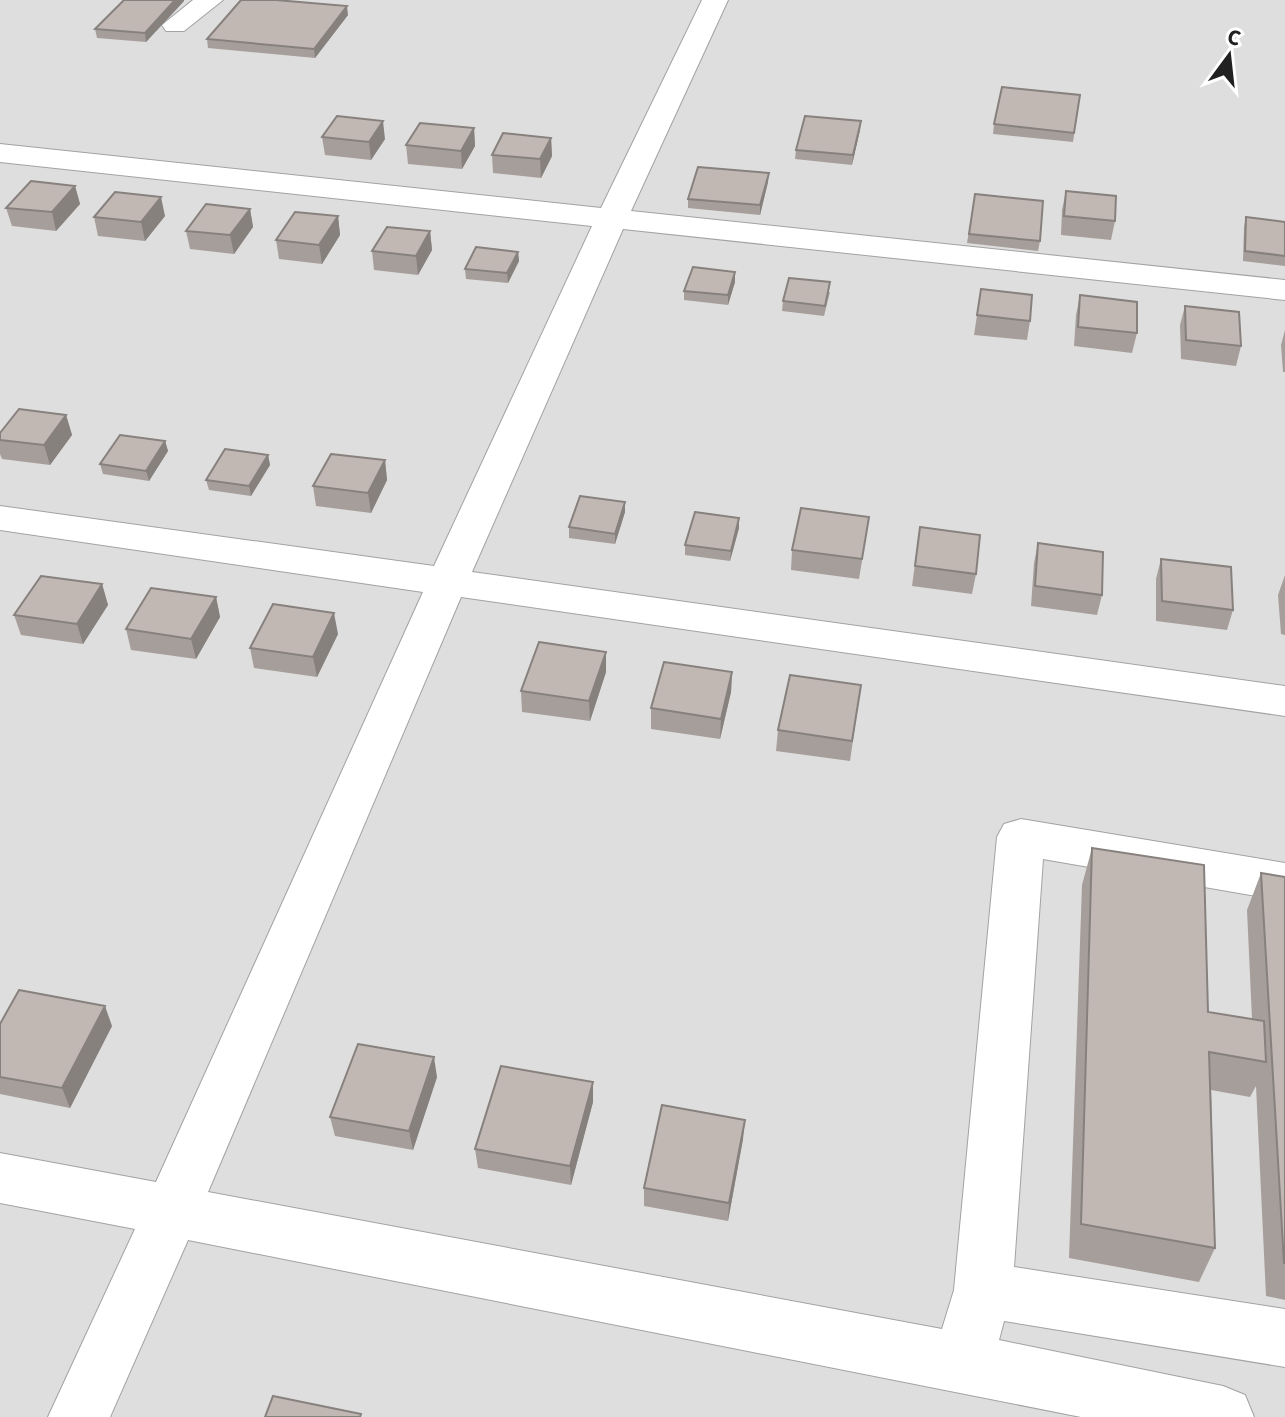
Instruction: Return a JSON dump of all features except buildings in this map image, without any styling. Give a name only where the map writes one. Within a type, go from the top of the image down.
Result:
[{"type":"street","points":[[175,25],[210,0]]},
{"type":"street","points":[[79,1417],[173,1211],[446,580],[609,218],[715,0]]},
{"type":"street","points":[[0,153],[1285,290]]},
{"type":"street","points":[[0,518],[1285,701]]},
{"type":"street","points":[[963,1362],[983,1290],[1021,837],[1285,882]]},
{"type":"street","points":[[0,1178],[963,1362],[1223,1417]]},
{"type":"street","points":[[983,1290],[1285,1338]]},
{"type":"shaded area","points":[[0,0],[1285,0],[1285,1417],[0,1417]]}]
